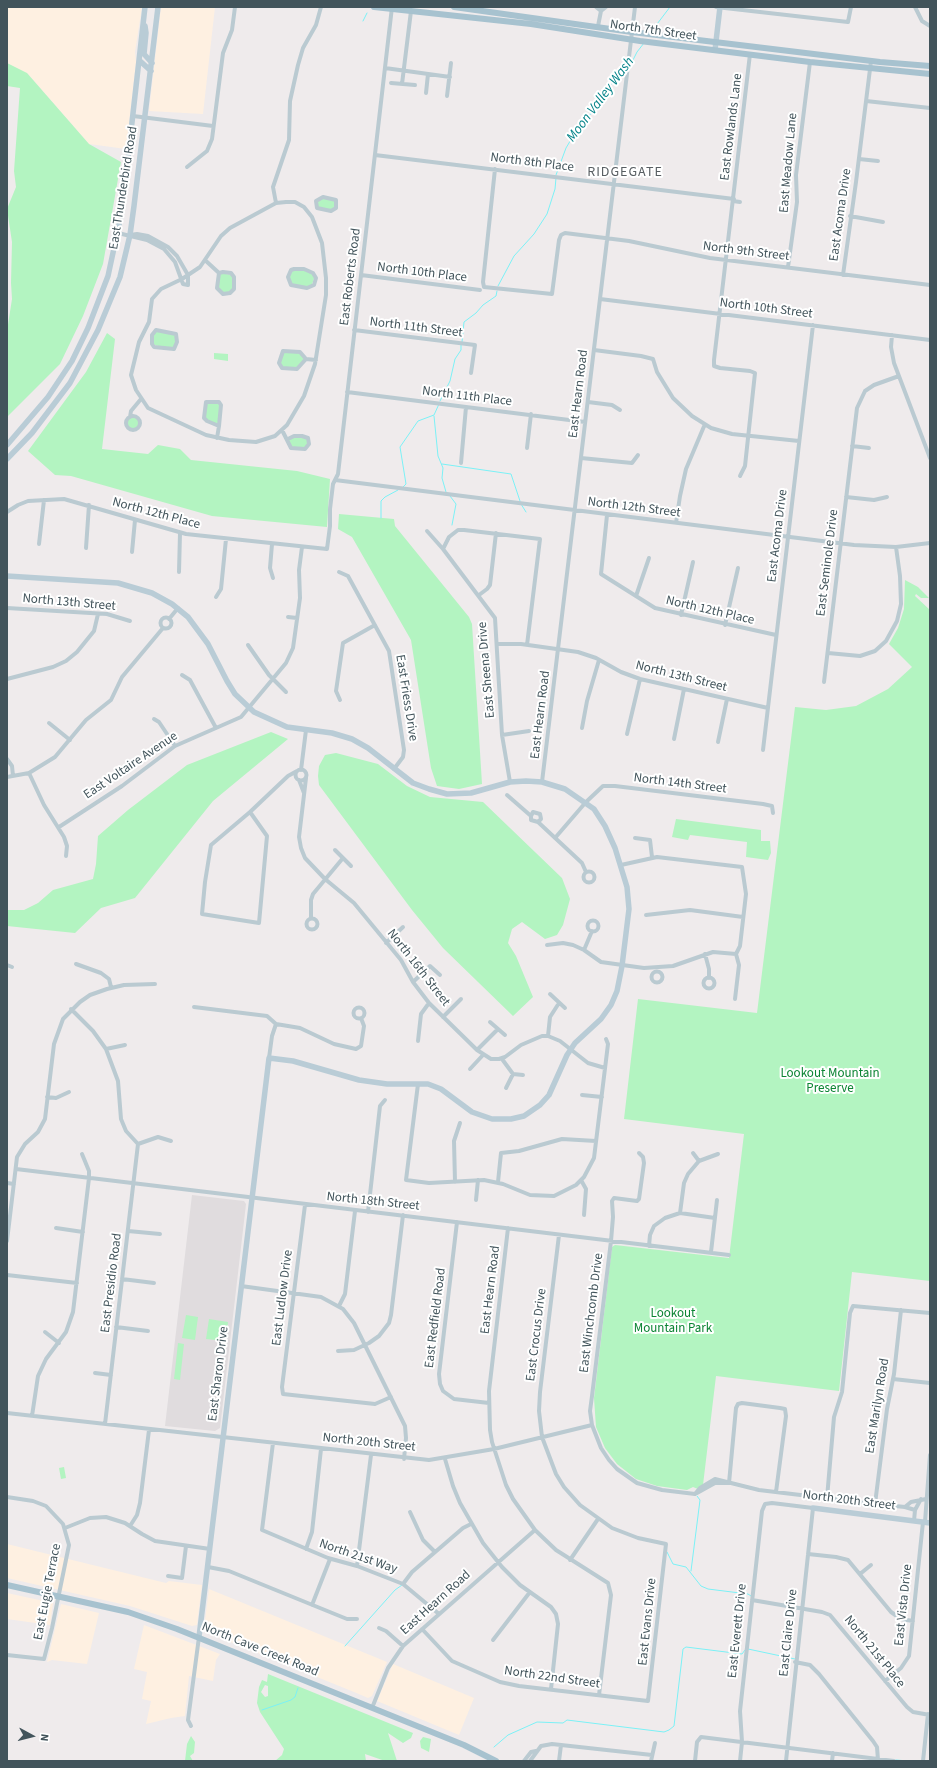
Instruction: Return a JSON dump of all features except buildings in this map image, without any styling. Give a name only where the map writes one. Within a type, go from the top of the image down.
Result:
[{"type":"main road","name":"North 7th Street","points":[[374,7],[411,11],[423,9],[643,41],[870,69],[930,74]]},
{"type":"main road","name":"North 7th Street","points":[[454,7],[508,13],[648,34],[930,66]]},
{"type":"main road","points":[[507,22],[508,13]]},
{"type":"main road","points":[[784,58],[785,50]]},
{"type":"main road","name":"North Cave Creek Road","points":[[7,1585],[134,1614],[199,1637],[471,1748],[496,1761]]},
{"type":"street","name":"East Thunderbird Road","points":[[7,445],[48,397],[78,349],[101,298],[118,233],[140,60],[145,7]]},
{"type":"street","name":"East Thunderbird Road","points":[[7,459],[32,433],[58,401],[88,353],[112,298],[130,235],[158,7]]},
{"type":"street","points":[[187,167],[207,151],[212,139],[223,52],[232,30],[235,7]]},
{"type":"street","points":[[276,203],[273,187],[289,140],[290,100],[298,65],[303,48],[316,24],[321,7]]},
{"type":"street","points":[[596,7],[601,10]]},
{"type":"street","points":[[598,26],[601,10],[606,7]]},
{"type":"street","name":"East Hearn Road","points":[[542,782],[635,7]]},
{"type":"street","points":[[716,7],[848,22],[851,7]]},
{"type":"street","points":[[716,50],[720,7]]},
{"type":"street","points":[[914,7],[922,20],[930,26]]},
{"type":"street","name":"East Roberts Road","points":[[327,549],[330,526],[330,509],[335,480],[338,474],[392,8]]},
{"type":"street","points":[[402,84],[411,11]]},
{"type":"street","points":[[143,23],[146,33],[144,54],[152,63]]},
{"type":"street","name":"East Rowlands Lane","points":[[748,435],[755,373],[714,366],[750,54]]},
{"type":"street","points":[[140,60],[151,71]]},
{"type":"street","name":"East Acoma Drive","points":[[843,274],[871,60]]},
{"type":"street","name":"East Meadow Lane","points":[[788,267],[796,202],[796,175],[810,62]]},
{"type":"street","points":[[447,96],[451,63]]},
{"type":"street","points":[[385,68],[450,77]]},
{"type":"street","points":[[426,93],[428,74]]},
{"type":"street","points":[[391,83],[415,85]]},
{"type":"street","points":[[866,101],[930,108]]},
{"type":"street","points":[[133,116],[213,126]]},
{"type":"street","name":"North 8th Place","points":[[375,155],[733,200]]},
{"type":"street","name":"East Acoma Drive","points":[[859,159],[878,161]]},
{"type":"street","name":"North 10th Place","points":[[495,169],[483,282],[484,287],[552,294]]},
{"type":"street","points":[[320,198],[333,199],[337,203],[334,210],[323,210],[317,208],[316,201],[320,198]]},
{"type":"street","points":[[733,200],[740,202]]},
{"type":"street","points":[[295,202],[304,207],[309,213],[322,243],[326,278],[326,295],[316,360],[298,409],[282,430],[271,438],[256,442],[218,438],[191,429],[148,408],[136,390],[131,374],[139,342],[149,322],[152,299],[161,289],[182,279],[206,261],[221,236],[230,228],[276,203],[295,202]]},
{"type":"street","points":[[309,213],[317,208]]},
{"type":"street","points":[[850,216],[883,222]]},
{"type":"street","points":[[118,233],[148,236],[168,250],[188,275],[188,285],[184,284],[177,265],[168,250]]},
{"type":"street","name":"North 9th Street","points":[[552,294],[561,235],[565,234],[644,243],[694,255],[726,260],[930,285]]},
{"type":"street","points":[[206,261],[219,273],[231,273],[234,277],[234,289],[230,293],[223,294],[218,292],[217,288],[219,273]]},
{"type":"street","points":[[316,278],[314,286],[307,288],[291,285],[288,277],[291,270],[294,269],[309,271],[316,278],[326,278]]},
{"type":"street","name":"North 10th Place","points":[[361,275],[480,290]]},
{"type":"street","name":"North 10th Street","points":[[600,299],[930,340]]},
{"type":"street","name":"East Acoma Drive","points":[[763,750],[813,325]]},
{"type":"street","points":[[156,330],[174,332],[176,334],[176,346],[171,350],[154,347],[152,344],[152,335],[156,330]]},
{"type":"street","name":"North 11th Street","points":[[354,330],[475,345],[471,373]]},
{"type":"street","points":[[144,331],[152,335]]},
{"type":"street","points":[[892,336],[891,354],[930,458]]},
{"type":"street","points":[[594,350],[653,359],[657,372],[673,398],[692,416],[705,424],[724,432],[799,441]]},
{"type":"street","points":[[306,359],[297,370],[282,368],[279,363],[280,354],[282,351],[300,352],[306,359],[316,360]]},
{"type":"street","name":"East Seminole Drive","points":[[824,682],[857,408],[861,396],[865,391],[874,385],[899,376]]},
{"type":"street","name":"North 11th Place","points":[[347,392],[585,422]]},
{"type":"street","points":[[130,417],[131,411],[141,399]]},
{"type":"street","points":[[218,438],[221,405],[219,402],[206,402],[204,418],[207,421],[219,426]]},
{"type":"street","points":[[588,402],[612,405],[620,410]]},
{"type":"street","points":[[461,463],[466,407]]},
{"type":"street","points":[[527,448],[531,414]]},
{"type":"street","points":[[676,523],[686,469],[705,424]]},
{"type":"street","points":[[282,430],[288,439],[288,444],[291,448],[305,449],[309,444],[308,438],[302,436],[294,436],[288,439]]},
{"type":"street","points":[[740,476],[745,466],[748,435]]},
{"type":"street","points":[[852,446],[869,448]]},
{"type":"street","points":[[581,458],[632,464],[638,455]]},
{"type":"street","name":"North 12th Street","points":[[335,480],[841,544],[896,547],[930,543]]},
{"type":"street","points":[[846,497],[874,500],[886,497]]},
{"type":"street","name":"North 12th Place","points":[[7,512],[24,502],[64,499],[180,533],[327,549]]},
{"type":"street","points":[[39,544],[44,500]]},
{"type":"street","points":[[86,548],[89,506]]},
{"type":"street","name":"North 12th Place","points":[[607,514],[601,574],[655,608],[725,625],[776,635]]},
{"type":"street","points":[[132,552],[136,520]]},
{"type":"street","points":[[444,549],[449,537],[458,530],[540,539],[527,644]]},
{"type":"street","name":"East Sheena Drive","points":[[427,531],[444,549],[495,618],[498,644],[502,735],[510,782]]},
{"type":"street","points":[[179,572],[180,533]]},
{"type":"street","points":[[479,595],[487,589],[491,579],[496,533]]},
{"type":"street","points":[[216,597],[221,589],[226,539]]},
{"type":"street","points":[[272,544],[270,568],[273,578]]},
{"type":"street","name":"East Voltaire Avenue","points":[[59,827],[122,786],[175,746],[237,720],[249,708],[290,657],[293,648],[300,598],[299,570],[302,547]]},
{"type":"street","points":[[828,653],[860,656],[875,651],[886,642],[897,621],[901,604],[900,576],[896,547]]},
{"type":"street","points":[[636,596],[649,558]]},
{"type":"street","points":[[681,615],[693,562]]},
{"type":"street","points":[[725,625],[738,568]]},
{"type":"street","name":"East Friess Drive","points":[[339,572],[348,576],[389,651],[404,750],[403,757],[394,769]]},
{"type":"street","points":[[7,576],[125,585],[152,593],[178,608],[198,630],[208,644],[226,681],[249,708],[260,715],[287,727],[332,733],[352,739],[368,748],[413,783],[447,794],[471,793],[510,782],[542,782],[565,789],[586,802],[594,809],[605,826],[621,865],[628,895],[628,921],[617,991],[606,1013],[571,1050],[549,1095],[540,1105],[524,1116],[511,1119],[492,1119],[472,1112],[441,1089],[428,1084],[387,1084],[359,1080],[293,1062],[269,1058]]},
{"type":"street","name":"North 13th Street","points":[[7,608],[112,615],[130,621]]},
{"type":"street","points":[[7,777],[29,773],[55,757],[86,720],[111,700],[122,677],[162,628],[162,620],[166,618],[169,619],[178,608]]},
{"type":"street","points":[[7,678],[54,667],[66,661],[77,652],[94,631],[98,614]]},
{"type":"street","points":[[288,617],[297,618]]},
{"type":"street","points":[[162,628],[167,629],[170,627],[171,622],[169,619]]},
{"type":"street","points":[[340,700],[336,691],[343,643],[375,625]]},
{"type":"street","name":"North 13th Street","points":[[498,644],[527,644],[584,654],[621,672],[640,679],[768,708]]},
{"type":"street","points":[[248,645],[272,679],[286,692]]},
{"type":"street","points":[[582,728],[587,701],[599,660]]},
{"type":"street","points":[[182,675],[190,680],[216,728]]},
{"type":"street","points":[[627,734],[640,679]]},
{"type":"street","points":[[674,739],[684,689]]},
{"type":"street","points":[[718,742],[727,699]]},
{"type":"street","points":[[154,719],[159,722],[175,746]]},
{"type":"street","points":[[49,723],[70,740]]},
{"type":"street","points":[[298,780],[296,776],[299,771],[306,730]]},
{"type":"street","points":[[502,735],[529,731]]},
{"type":"street","points":[[7,759],[12,766],[13,776]]},
{"type":"street","points":[[250,812],[267,836],[259,924],[202,914],[211,844],[250,812],[287,778],[299,771],[306,773],[306,778],[298,780],[287,778]]},
{"type":"street","points":[[29,773],[44,805],[59,827],[67,846],[66,856]]},
{"type":"street","name":"North 16th Street","points":[[306,778],[299,837],[305,858],[325,879],[354,903],[401,960],[413,982],[429,1003],[483,1055],[491,1059],[502,1059]]},
{"type":"street","name":"North 16th Street","points":[[298,780],[304,793]]},
{"type":"street","name":"North 14th Street","points":[[586,802],[603,786],[615,786],[763,804],[772,806],[773,813]]},
{"type":"street","points":[[507,795],[531,816],[533,822],[538,822],[582,863],[586,872]]},
{"type":"street","points":[[555,838],[586,802]]},
{"type":"street","points":[[531,816],[533,812],[539,813],[541,818],[538,822]]},
{"type":"street","points":[[635,838],[650,840],[652,857]]},
{"type":"street","points":[[335,850],[351,866]]},
{"type":"street","points":[[621,865],[652,857],[742,867],[746,889],[740,946],[736,954],[739,965],[735,999]]},
{"type":"street","points":[[311,918],[313,894],[343,858]]},
{"type":"street","points":[[646,915],[690,910],[743,917]]},
{"type":"street","points":[[386,943],[403,927]]},
{"type":"street","points":[[584,950],[592,931]]},
{"type":"street","points":[[547,946],[563,943],[573,945],[584,950],[601,962],[656,970],[673,966],[713,952],[736,954]]},
{"type":"street","points":[[705,954],[709,969],[709,978]]},
{"type":"street","points":[[7,964],[12,967]]},
{"type":"street","points":[[76,964],[101,973],[109,979],[111,987]]},
{"type":"street","points":[[413,982],[430,966],[440,975]]},
{"type":"street","points":[[7,1241],[16,1169],[21,1149],[42,1126],[45,1120],[56,1034],[63,1019],[71,1009],[90,995],[111,987],[155,984]]},
{"type":"street","points":[[550,994],[565,1008]]},
{"type":"street","points":[[443,1017],[461,999]]},
{"type":"street","points":[[418,1041],[421,1014],[429,1003]]},
{"type":"street","points":[[548,1036],[550,1017],[559,1003]]},
{"type":"street","points":[[194,1007],[266,1016],[276,1024],[300,1028],[334,1044],[356,1049],[361,1046],[364,1026],[361,1018]]},
{"type":"street","points":[[71,1009],[93,1031],[106,1049],[118,1080],[121,1119],[126,1131],[138,1144],[158,1137],[171,1141]]},
{"type":"street","points":[[490,1022],[505,1035]]},
{"type":"street","name":"East Sharon Drive","points":[[191,1726],[188,1720],[208,1567],[269,1058],[272,1036],[276,1024]]},
{"type":"street","points":[[477,1050],[498,1029]]},
{"type":"street","points":[[513,1074],[502,1059],[521,1045],[542,1036],[548,1036],[560,1041],[588,1063],[605,1068]]},
{"type":"street","points":[[418,1084],[406,1180],[428,1183],[478,1180],[498,1182],[530,1196],[546,1197],[568,1190],[581,1180],[591,1167],[602,1097],[608,1044],[606,1039]]},
{"type":"street","points":[[106,1049],[125,1045]]},
{"type":"street","points":[[470,1069],[483,1055]]},
{"type":"street","points":[[513,1074],[524,1074]]},
{"type":"street","points":[[506,1088],[513,1074]]},
{"type":"street","points":[[47,1097],[56,1098],[68,1092]]},
{"type":"street","points":[[582,1095],[602,1097]]},
{"type":"street","points":[[368,1212],[380,1106],[385,1100]]},
{"type":"street","points":[[455,1182],[454,1142],[460,1123]]},
{"type":"street","points":[[498,1182],[501,1153],[562,1139],[596,1141]]},
{"type":"street","name":"East Presidio Road","points":[[105,1424],[138,1144]]},
{"type":"street","name":"East Winchcomb Drive","points":[[592,1426],[590,1411],[611,1241],[612,1200],[614,1198],[639,1200],[644,1163],[643,1156],[639,1152]]},
{"type":"street","points":[[693,1153],[699,1161]]},
{"type":"street","points":[[32,1416],[38,1376],[46,1358],[59,1343],[70,1323],[77,1284],[89,1178],[89,1171],[82,1154]]},
{"type":"street","points":[[680,1213],[684,1183],[688,1174],[699,1161],[718,1154]]},
{"type":"street","name":"North 18th Street","points":[[16,1169],[355,1211],[404,1215],[649,1246],[729,1254]]},
{"type":"street","points":[[476,1200],[478,1180]]},
{"type":"street","points":[[581,1180],[586,1189],[584,1215]]},
{"type":"street","points":[[7,1183],[14,1184]]},
{"type":"street","points":[[711,1252],[717,1200]]},
{"type":"street","name":"East Ludlow Drive","points":[[305,1205],[282,1387],[283,1394],[375,1404],[391,1397]]},
{"type":"street","points":[[339,1306],[345,1294],[355,1211]]},
{"type":"street","points":[[649,1246],[650,1235],[654,1226],[665,1218],[680,1213],[715,1218]]},
{"type":"street","points":[[338,1351],[354,1350],[365,1345],[379,1336],[389,1324],[404,1215]]},
{"type":"street","name":"East Redfield Road","points":[[457,1222],[439,1374],[440,1384],[443,1391],[454,1399],[489,1403]]},
{"type":"street","points":[[56,1228],[83,1232]]},
{"type":"street","name":"East Hearn Road","points":[[508,1228],[489,1403],[490,1430],[501,1474],[513,1499],[535,1530],[556,1550],[608,1583],[611,1595],[599,1695]]},
{"type":"street","points":[[128,1231],[160,1234]]},
{"type":"street","name":"East Crocus Drive","points":[[559,1235],[540,1392],[539,1411],[542,1437],[551,1462],[564,1487],[580,1504],[598,1519],[626,1534],[666,1544]]},
{"type":"street","points":[[7,1275],[77,1284]]},
{"type":"street","points":[[122,1279],[154,1283]]},
{"type":"street","points":[[241,1286],[321,1296],[339,1306],[354,1323],[391,1397],[406,1431],[404,1458]]},
{"type":"street","points":[[827,1498],[834,1417],[842,1392],[850,1313],[853,1306],[930,1313]]},
{"type":"street","name":"East Marilyn Road","points":[[875,1504],[886,1409],[893,1379],[901,1310]]},
{"type":"street","points":[[116,1327],[148,1331]]},
{"type":"street","points":[[45,1332],[59,1343]]},
{"type":"street","points":[[95,1373],[111,1375]]},
{"type":"street","points":[[893,1379],[930,1383]]},
{"type":"street","points":[[729,1483],[736,1408],[738,1404],[742,1403],[785,1409],[786,1416],[776,1492]]},
{"type":"street","name":"North 20th Street","points":[[7,1413],[371,1455],[428,1460],[445,1459],[494,1449],[592,1426]]},
{"type":"street","points":[[592,1426],[601,1448],[617,1469],[637,1483],[662,1490],[695,1494],[700,1488],[710,1481],[721,1480],[729,1483],[776,1492],[875,1504],[926,1508]]},
{"type":"street","points":[[130,1526],[137,1514],[140,1503],[149,1430]]},
{"type":"street","name":"North 21st Way","points":[[273,1444],[262,1530],[330,1559],[357,1566],[403,1584],[439,1614]]},
{"type":"street","points":[[306,1549],[312,1532],[321,1449]]},
{"type":"street","points":[[357,1566],[371,1455]]},
{"type":"street","name":"East Vista Drive","points":[[886,1681],[907,1661],[926,1522],[926,1508],[924,1499],[930,1455]]},
{"type":"street","points":[[445,1459],[453,1486],[471,1524],[498,1562],[530,1592],[550,1607],[556,1614],[558,1624],[551,1689]]},
{"type":"street","points":[[7,1497],[33,1501],[46,1506],[60,1519],[65,1528],[98,1516],[114,1518],[152,1540],[210,1549]]},
{"type":"street","points":[[905,1506],[911,1502],[924,1499]]},
{"type":"street","name":"East Vista Drive","points":[[914,1521],[917,1508],[924,1499]]},
{"type":"street","name":"North 20th Street","points":[[765,1504],[772,1503],[926,1522]]},
{"type":"street","name":"East Everett Drive","points":[[740,1761],[742,1742],[740,1710],[762,1510],[765,1504]]},
{"type":"street","name":"East Claire Drive","points":[[786,1761],[795,1662],[813,1508]]},
{"type":"street","points":[[410,1512],[423,1540],[435,1552]]},
{"type":"street","points":[[570,1560],[598,1519]]},
{"type":"street","points":[[403,1584],[412,1572],[471,1524]]},
{"type":"street","name":"East Eugie Terrace","points":[[7,1655],[44,1659],[69,1545],[65,1528]]},
{"type":"street","name":"East Hearn Road","points":[[372,1708],[388,1668],[403,1646],[535,1530]]},
{"type":"street","name":"East Evans Drive","points":[[648,1701],[666,1544]]},
{"type":"street","points":[[168,1576],[182,1578],[186,1546]]},
{"type":"street","points":[[808,1554],[848,1560],[894,1615],[901,1619],[913,1621]]},
{"type":"street","points":[[312,1605],[330,1559]]},
{"type":"street","points":[[860,1574],[871,1565]]},
{"type":"street","points":[[208,1567],[229,1571],[347,1619],[357,1619]]},
{"type":"street","points":[[493,1640],[530,1592]]},
{"type":"street","name":"North 21st Place","points":[[752,1600],[822,1612],[833,1617],[910,1710],[929,1714]]},
{"type":"street","points":[[379,1628],[386,1631],[403,1646]]},
{"type":"street","name":"North 22nd Street","points":[[422,1629],[445,1655],[459,1665],[507,1684],[648,1701]]},
{"type":"street","points":[[795,1662],[805,1664],[814,1669],[842,1706],[873,1741],[877,1747],[878,1760]]},
{"type":"street","points":[[923,1761],[929,1714]]},
{"type":"street","points":[[695,1761],[697,1742],[700,1737],[894,1761]]},
{"type":"street","points":[[651,1761],[655,1743]]},
{"type":"street","points":[[524,1761],[531,1752],[536,1751],[546,1744],[652,1754]]},
{"type":"street","points":[[559,1761],[561,1745]]},
{"type":"street","points":[[530,1761],[536,1751]]},
{"type":"street","points":[[832,1761],[833,1753]]},
{"type":"shaded area","points":[[7,7],[142,7],[135,52],[136,62],[126,149],[89,144],[28,74],[7,63]]},
{"type":"shaded area","points":[[161,7],[215,7],[203,114],[149,111]]},
{"type":"shaded area","points":[[192,1195],[244,1201],[246,1204],[220,1428],[215,1431],[165,1426]]},
{"type":"shaded area","points":[[7,1544],[166,1583],[169,1581],[202,1585],[197,1625],[192,1626],[130,1606],[7,1578]]},
{"type":"shaded area","points":[[209,1589],[387,1662],[372,1696],[368,1698],[206,1632],[204,1628]]},
{"type":"shaded area","points":[[7,1593],[53,1603],[50,1625],[7,1619]]},
{"type":"shaded area","points":[[61,1604],[99,1613],[87,1664],[52,1660],[47,1662]]},
{"type":"shaded area","points":[[144,1625],[220,1654],[216,1660],[213,1681],[189,1676],[185,1716],[146,1724],[151,1701],[142,1699],[147,1672],[134,1669]]},
{"type":"shaded area","points":[[393,1664],[474,1698],[459,1735],[377,1701]]},
{"type":"green space","points":[[7,63],[27,73],[89,144],[121,162],[103,264],[83,316],[60,364],[7,417],[7,331],[12,299],[12,242],[7,209],[16,187],[14,171],[20,88],[7,86]]},
{"type":"green space","points":[[320,198],[336,200],[333,210],[319,210],[316,201]]},
{"type":"green space","points":[[304,269],[315,276],[311,287],[291,285],[289,273],[291,270]]},
{"type":"green space","points":[[219,273],[233,275],[234,289],[230,293],[218,292]]},
{"type":"green space","points":[[154,331],[174,332],[177,342],[171,350],[152,344]]},
{"type":"green space","points":[[107,333],[115,339],[102,449],[148,454],[158,445],[180,449],[191,460],[297,471],[330,479],[327,527],[212,516],[71,476],[55,475],[28,451],[86,372]]},
{"type":"green space","points":[[283,351],[300,352],[306,359],[297,369],[282,368],[279,358]]},
{"type":"green space","points":[[214,353],[228,354],[228,361],[214,359]]},
{"type":"green space","points":[[219,402],[219,426],[207,421],[204,412],[205,404]]},
{"type":"green space","points":[[133,416],[138,418],[140,423],[138,428],[133,430],[128,428],[126,423],[128,418]]},
{"type":"green space","points":[[292,436],[308,438],[308,447],[291,448],[288,439]]},
{"type":"green space","points":[[339,514],[394,519],[395,526],[469,617],[472,624],[482,784],[459,789],[437,786],[431,768],[411,640],[352,537],[338,529]]},
{"type":"green space","name":"Lookout Mountain Preserve","points":[[905,580],[918,587],[929,598],[921,598],[916,594],[915,596],[930,610],[930,1281],[852,1272],[839,1391],[716,1376],[703,1485],[698,1489],[693,1487],[687,1490],[657,1486],[636,1479],[617,1464],[605,1448],[596,1427],[594,1398],[612,1247],[615,1245],[729,1258],[744,1134],[624,1119],[638,999],[757,1013],[795,707],[826,710],[856,706],[888,689],[912,667],[889,644],[898,628],[904,609]]},
{"type":"green space","points":[[271,732],[288,739],[213,801],[135,898],[101,908],[75,933],[7,926],[7,910],[24,910],[38,903],[53,890],[93,879],[96,864],[98,836],[128,810],[187,765]]},
{"type":"green space","points":[[336,753],[378,764],[407,786],[430,797],[483,802],[562,878],[570,899],[563,925],[557,935],[545,939],[522,922],[512,929],[508,943],[516,956],[533,997],[513,1016],[443,948],[412,910],[319,785],[319,766],[325,755]]},
{"type":"green space","points":[[676,819],[761,830],[761,841],[770,841],[771,853],[768,860],[746,857],[747,842],[690,835],[688,840],[672,837]]},
{"type":"green space","points":[[186,1315],[198,1317],[195,1340],[182,1338]]},
{"type":"green space","points":[[209,1319],[228,1322],[226,1341],[206,1339]]},
{"type":"green space","points":[[178,1343],[184,1344],[180,1380],[174,1379]]},
{"type":"green space","points":[[64,1467],[66,1478],[61,1479],[59,1468]]},
{"type":"green space","points":[[268,1674],[413,1733],[411,1738],[403,1743],[388,1733],[397,1761],[385,1761],[365,1754],[366,1761],[275,1761],[282,1755],[284,1749],[260,1712],[257,1703],[259,1687],[262,1680],[267,1682]],"holes":[[[265,1685],[268,1686],[268,1696],[265,1697],[261,1692]]]},
{"type":"green space","points":[[191,1736],[195,1742],[194,1753],[190,1756],[193,1761],[185,1761],[187,1744]]},
{"type":"green space","points":[[423,1737],[431,1739],[429,1752],[421,1748],[420,1741]]},
{"type":"waterway","name":"Moon Valley Wash","points":[[651,32],[670,7]]},
{"type":"waterway","points":[[363,21],[367,13]]},
{"type":"waterway","name":"Moon Valley Wash","points":[[630,66],[637,52],[644,43]]},
{"type":"waterway","name":"Moon Valley Wash","points":[[556,175],[566,148],[582,121],[592,113],[600,96],[626,69]]},
{"type":"waterway","name":"Moon Valley Wash","points":[[498,286],[514,256],[534,234],[547,214],[555,189],[556,178]]},
{"type":"waterway","name":"Moon Valley Wash","points":[[462,342],[464,322],[476,313],[483,305],[496,296],[497,291]]},
{"type":"waterway","name":"Moon Valley Wash","points":[[440,401],[450,381],[455,359],[461,350],[461,345]]},
{"type":"waterway","name":"Moon Valley Wash","points":[[403,487],[406,484],[400,447],[418,421],[434,415],[439,404]]},
{"type":"waterway","points":[[434,416],[438,456],[443,468],[442,478],[446,492]]},
{"type":"waterway","points":[[442,464],[511,474],[520,501]]},
{"type":"waterway","name":"Moon Valley Wash","points":[[381,518],[381,501],[398,490]]},
{"type":"waterway","points":[[450,496],[456,504],[452,525]]},
{"type":"waterway","points":[[521,504],[526,512]]},
{"type":"waterway","points":[[691,1571],[700,1500],[697,1496]]},
{"type":"waterway","points":[[667,1552],[673,1564],[686,1567],[701,1586],[708,1589],[748,1594],[751,1596]]},
{"type":"waterway","points":[[345,1646],[395,1590],[402,1585]]},
{"type":"waterway","points":[[494,1747],[508,1735],[537,1722],[563,1723],[567,1720],[664,1732],[674,1726],[683,1649],[686,1647],[742,1654],[745,1650]]},
{"type":"waterway","points":[[748,1649],[795,1659]]},
{"type":"waterway","points":[[262,1710],[291,1700],[295,1697],[298,1688]]},
{"type":"waterway","points":[[896,1760],[908,1761]]},
{"type":"district","name":"RIDGEGATE","points":[[625,173]]},
{"type":"park label","name":"Lookout Mountain Park","points":[[673,1322]]}]
